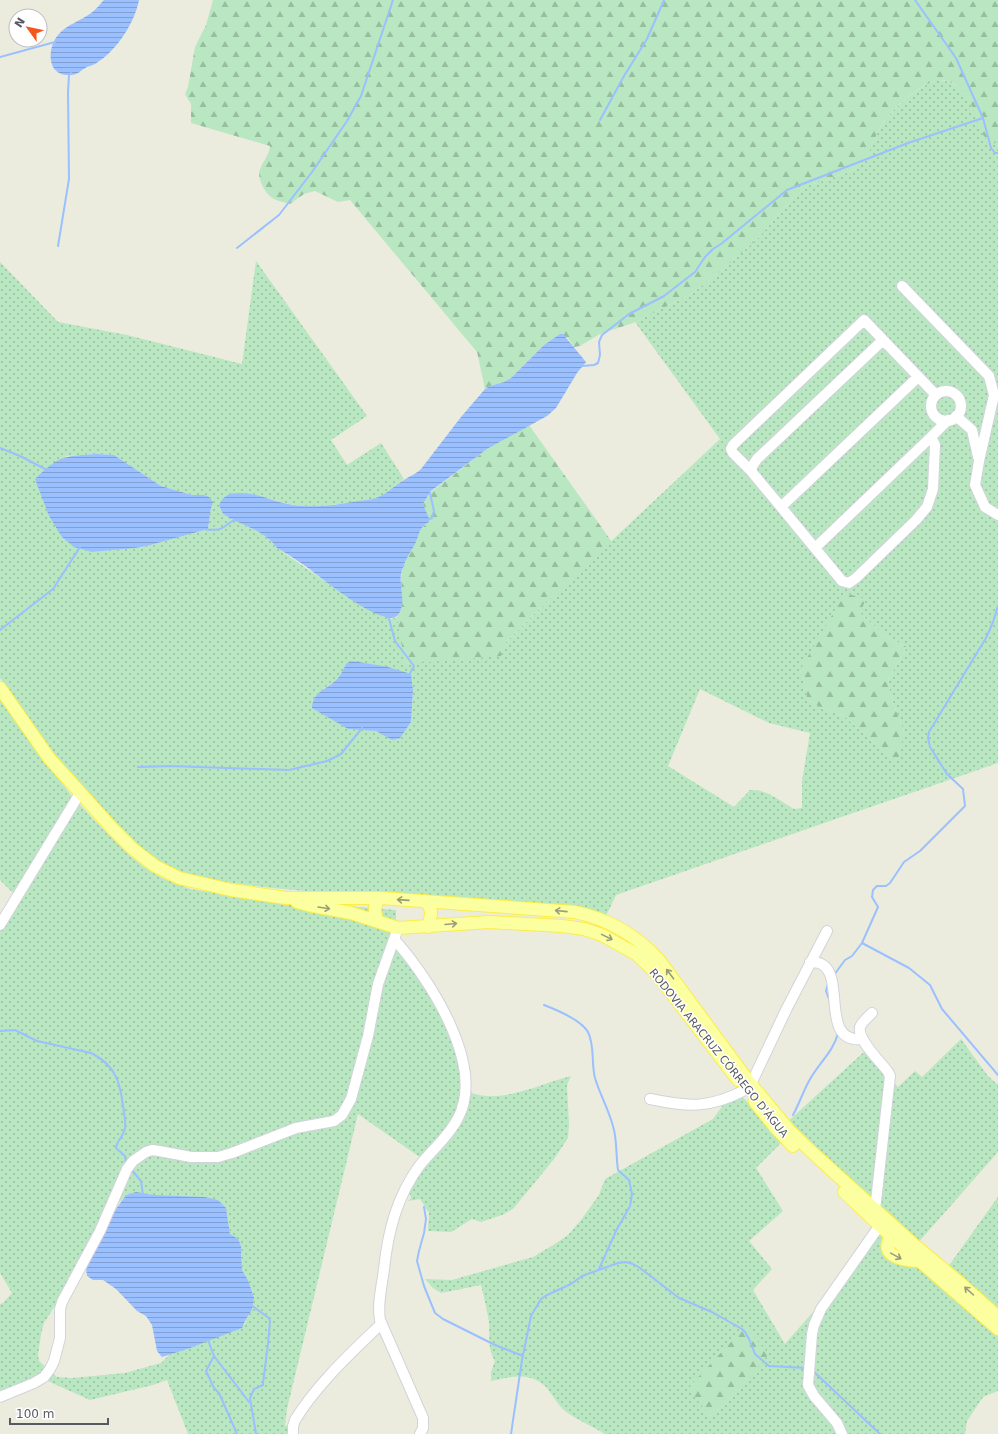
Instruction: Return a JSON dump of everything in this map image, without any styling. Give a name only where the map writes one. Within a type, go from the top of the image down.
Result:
[{"type":"main road","name":"RODOVIA ARACRUZ CÓRREGO D'ÁGUA","points":[[0,688],[49,758],[80,793],[133,849],[155,866],[179,878],[204,884],[286,898],[308,905],[351,913],[377,921],[396,933],[452,924],[489,922],[562,926],[592,931],[613,940],[636,954],[656,973],[748,1087],[798,1139],[875,1210],[894,1233]]},
{"type":"main road","name":"RODOVIA ARACRUZ CÓRREGO D'ÁGUA","points":[[286,898],[380,898],[575,912],[600,919],[618,927],[636,939],[659,960],[784,1137],[880,1225],[894,1233],[998,1317]]},
{"type":"main road","points":[[377,921],[375,910],[377,902],[380,898]]},
{"type":"main road","points":[[425,901],[430,906],[431,910],[428,927]]},
{"type":"main road","points":[[894,1233],[887,1247],[888,1251],[905,1260],[920,1261],[998,1329]]},
{"type":"street","points":[[902,286],[989,376],[994,395],[975,485],[986,507],[998,515]]},
{"type":"street","points":[[931,437],[935,445],[933,488],[927,507],[906,531],[849,583],[842,581],[751,471],[733,453],[731,448],[864,320],[936,395]]},
{"type":"street","points":[[751,471],[753,465],[758,459],[883,340]]},
{"type":"street","points":[[781,507],[918,377]]},
{"type":"street","points":[[815,548],[952,418],[961,408],[957,395],[949,391],[940,392],[931,403],[932,412],[939,419],[952,418],[972,430],[979,461]]},
{"type":"street","points":[[0,925],[80,793]]},
{"type":"street","points":[[650,1099],[684,1106],[697,1105],[721,1101],[748,1087],[826,932]]},
{"type":"street","points":[[396,933],[425,979],[451,1026],[463,1061],[466,1086],[463,1106],[451,1130],[421,1164],[411,1178],[398,1202],[386,1248],[380,1310],[381,1324],[401,1364],[423,1418],[423,1428],[420,1434]]},
{"type":"street","points":[[0,1397],[34,1383],[44,1377],[50,1369],[60,1338],[60,1309],[64,1296],[100,1231],[127,1169],[133,1160],[139,1155],[152,1150],[191,1157],[218,1157],[296,1128],[334,1121],[342,1115],[352,1099],[368,1036],[378,984],[396,933]]},
{"type":"street","points":[[810,962],[822,965],[828,974],[833,988],[836,1019],[841,1031],[845,1035],[855,1040],[863,1039]]},
{"type":"street","points":[[872,1012],[860,1028],[861,1036],[890,1076],[875,1210]]},
{"type":"street","points":[[842,1434],[837,1423],[814,1396],[808,1385],[812,1334],[821,1309],[880,1225]]},
{"type":"street","points":[[293,1434],[295,1420],[320,1385],[343,1360],[381,1324]]},
{"type":"green space","points":[[213,0],[998,0],[998,142],[992,144],[986,139],[970,101],[957,86],[948,81],[940,80],[933,82],[916,91],[893,111],[882,124],[867,156],[858,167],[852,171],[810,185],[801,191],[792,199],[759,237],[720,272],[691,294],[633,323],[600,334],[580,346],[574,347],[568,338],[560,334],[544,345],[511,378],[485,389],[477,352],[350,200],[338,202],[315,191],[304,194],[290,204],[276,200],[267,193],[261,183],[259,175],[259,171],[270,146],[191,123],[191,104],[185,94],[188,87],[195,47],[206,25]]},
{"type":"green space","points":[[938,80],[943,80],[957,86],[972,103],[992,144],[998,142],[998,763],[616,895],[605,918],[272,888],[203,879],[167,867],[136,846],[63,766],[0,678],[0,262],[58,322],[127,335],[242,364],[256,261],[367,416],[331,440],[347,465],[381,443],[404,479],[388,492],[375,499],[349,503],[310,507],[289,504],[250,494],[219,505],[223,514],[266,536],[277,548],[346,596],[391,619],[397,617],[406,664],[505,643],[540,608],[720,439],[635,322],[691,294],[720,272],[759,237],[792,199],[801,191],[810,185],[852,171],[858,167],[867,156],[879,129],[894,110],[908,97]],"holes":[[[98,454],[114,455],[161,486],[192,495],[204,495],[211,508],[208,529],[147,546],[92,552],[56,526],[49,516],[44,499],[66,456]],[[861,614],[884,635],[907,647],[888,680],[890,694],[904,732],[891,758],[844,716],[826,710],[807,700],[805,683],[800,670]],[[353,661],[360,663],[413,691],[411,722],[400,737],[389,738],[376,731],[341,725],[312,703],[322,690],[335,681],[343,672],[345,667]],[[700,689],[769,723],[810,733],[802,781],[802,808],[794,809],[768,793],[756,790],[750,790],[734,807],[668,766]]]},
{"type":"green space","points":[[529,425],[612,542],[540,608],[505,643],[501,656],[405,664],[397,617],[402,608],[401,576],[404,561],[415,543],[420,529],[429,522],[429,518],[423,504],[431,492],[487,449]]},
{"type":"green space","points":[[845,593],[865,599],[861,614],[884,635],[907,647],[888,680],[890,694],[904,732],[898,760],[891,758],[844,716],[826,710],[807,700],[805,683],[800,670]]},
{"type":"green space","points":[[0,698],[43,759],[72,796],[129,855],[144,867],[162,878],[190,889],[249,898],[396,910],[396,930],[398,936],[425,978],[472,1093],[484,1096],[509,1094],[571,1076],[567,1085],[569,1125],[568,1138],[554,1159],[513,1209],[502,1215],[481,1222],[472,1219],[451,1232],[428,1231],[429,1213],[420,1199],[408,1201],[411,1198],[407,1183],[424,1160],[358,1114],[287,1409],[285,1425],[294,1430],[289,1434],[188,1434],[167,1380],[153,1385],[90,1400],[41,1378],[0,1394],[0,1304],[3,1303],[12,1293],[0,1273],[0,919],[15,895],[0,880]],"holes":[[[136,1192],[226,1208],[230,1234],[241,1246],[242,1270],[248,1280],[252,1310],[246,1319],[245,1324],[170,1354],[161,1363],[125,1373],[72,1378],[57,1377],[39,1361],[38,1355],[44,1323],[60,1298],[74,1286],[86,1269],[98,1241],[105,1231],[107,1223],[118,1204],[126,1195]]]},
{"type":"green space","points":[[961,1039],[988,1076],[998,1085],[998,1152],[916,1245],[784,1125],[865,1051],[898,1087],[915,1071],[922,1077]]},
{"type":"green space","points":[[738,1092],[783,1141],[756,1168],[783,1211],[749,1241],[772,1269],[753,1290],[785,1344],[883,1232],[998,1336],[998,1391],[983,1397],[967,1421],[965,1434],[605,1434],[565,1411],[546,1387],[540,1382],[520,1376],[491,1381],[491,1372],[495,1361],[492,1356],[489,1342],[489,1322],[481,1285],[441,1293],[433,1288],[425,1279],[452,1280],[533,1257],[555,1244],[568,1235],[581,1220],[599,1195],[605,1179],[713,1119],[728,1098]],"holes":[[[769,1353],[726,1404],[710,1416],[689,1388]]]},
{"type":"green space","points":[[998,1197],[998,1320],[945,1271]]},
{"type":"green space","points":[[745,1327],[769,1354],[726,1404],[710,1416],[688,1388]]},
{"type":"water","points":[[104,0],[139,0],[134,17],[124,35],[105,57],[95,64],[73,75],[63,74],[57,71],[53,67],[51,61],[54,41],[62,31],[93,12]]},
{"type":"water","points":[[560,334],[563,334],[586,362],[577,373],[556,408],[547,416],[487,449],[431,491],[423,504],[429,518],[429,522],[421,529],[405,562],[401,574],[402,606],[398,615],[391,618],[367,609],[338,591],[297,560],[277,548],[266,536],[223,514],[219,505],[222,499],[229,494],[235,493],[257,495],[282,503],[306,506],[332,505],[372,499],[380,496],[421,469],[461,417],[485,389],[511,378],[544,345]]},
{"type":"water","points":[[77,455],[114,455],[161,486],[192,495],[204,495],[209,497],[213,502],[208,529],[147,546],[134,548],[92,552],[74,547],[62,537],[49,516],[35,479],[51,465],[63,458]]},
{"type":"water","points":[[353,661],[388,667],[411,674],[413,691],[411,722],[400,738],[392,740],[376,731],[348,729],[312,708],[314,699],[317,695],[337,679],[347,663]]},
{"type":"water","points":[[136,1192],[154,1195],[204,1197],[218,1200],[226,1208],[230,1234],[238,1239],[241,1246],[242,1270],[248,1280],[254,1298],[252,1310],[242,1328],[162,1357],[157,1351],[152,1325],[146,1316],[137,1311],[116,1289],[103,1280],[93,1280],[87,1276],[86,1269],[91,1255],[105,1231],[111,1216],[126,1195]]},
{"type":"waterway","points":[[237,248],[279,215],[312,172],[347,121],[361,96],[393,0]]},
{"type":"waterway","points":[[600,120],[624,76],[647,39],[664,0]]},
{"type":"waterway","points":[[915,0],[956,58],[983,118],[991,148],[995,153],[998,153]]},
{"type":"waterway","points":[[0,57],[55,42]]},
{"type":"waterway","points":[[58,246],[69,179],[68,92],[69,75],[71,73]]},
{"type":"waterway","points":[[582,366],[594,365],[598,363],[600,355],[599,342],[602,335],[629,314],[664,296],[695,272],[705,257],[713,249],[787,190],[908,143],[983,118]]},
{"type":"waterway","points":[[0,448],[20,456],[47,470]]},
{"type":"waterway","points":[[427,520],[432,518],[434,511],[430,493]]},
{"type":"waterway","points":[[204,529],[218,530],[232,521],[237,520]]},
{"type":"waterway","points":[[0,630],[53,589],[80,547]]},
{"type":"waterway","points":[[834,975],[845,960],[852,956],[862,943],[878,907],[872,897],[873,890],[877,886],[886,886],[890,883],[904,862],[920,851],[965,806],[963,789],[947,774],[930,747],[928,738],[929,732],[986,638],[998,606]]},
{"type":"waterway","points":[[388,615],[395,641],[414,666],[409,675]]},
{"type":"waterway","points":[[138,767],[170,766],[289,770],[327,761],[341,754],[362,728]]},
{"type":"waterway","points":[[862,943],[909,968],[930,985],[942,1009],[998,1075]]},
{"type":"waterway","points":[[828,984],[826,991],[830,1002]]},
{"type":"waterway","points":[[544,1005],[580,1023],[588,1032],[592,1049],[595,1078],[614,1130],[618,1170],[629,1180],[632,1194],[630,1206],[616,1231],[599,1269]]},
{"type":"waterway","points":[[0,1031],[15,1030],[37,1041],[91,1053],[111,1068],[118,1081],[125,1120],[125,1128],[116,1148],[125,1156],[126,1165]]},
{"type":"waterway","points":[[793,1115],[809,1081],[833,1046],[838,1033]]},
{"type":"waterway","points":[[131,1169],[141,1181],[143,1195]]},
{"type":"waterway","points":[[424,1207],[426,1219],[417,1261],[424,1286],[435,1313],[443,1319],[495,1345],[523,1356]]},
{"type":"waterway","points":[[511,1434],[522,1360],[531,1316],[541,1299],[571,1284],[582,1276],[618,1263],[626,1262],[633,1264],[679,1298],[712,1312],[742,1329],[749,1339],[755,1354],[769,1366],[806,1368]]},
{"type":"waterway","points":[[251,1305],[269,1318],[270,1321],[263,1385],[254,1389],[250,1398],[256,1434]]},
{"type":"waterway","points":[[208,1340],[214,1356],[249,1402]]},
{"type":"waterway","points":[[214,1356],[206,1371],[214,1388],[219,1393],[237,1434]]},
{"type":"waterway","points":[[812,1370],[880,1434]]}]
